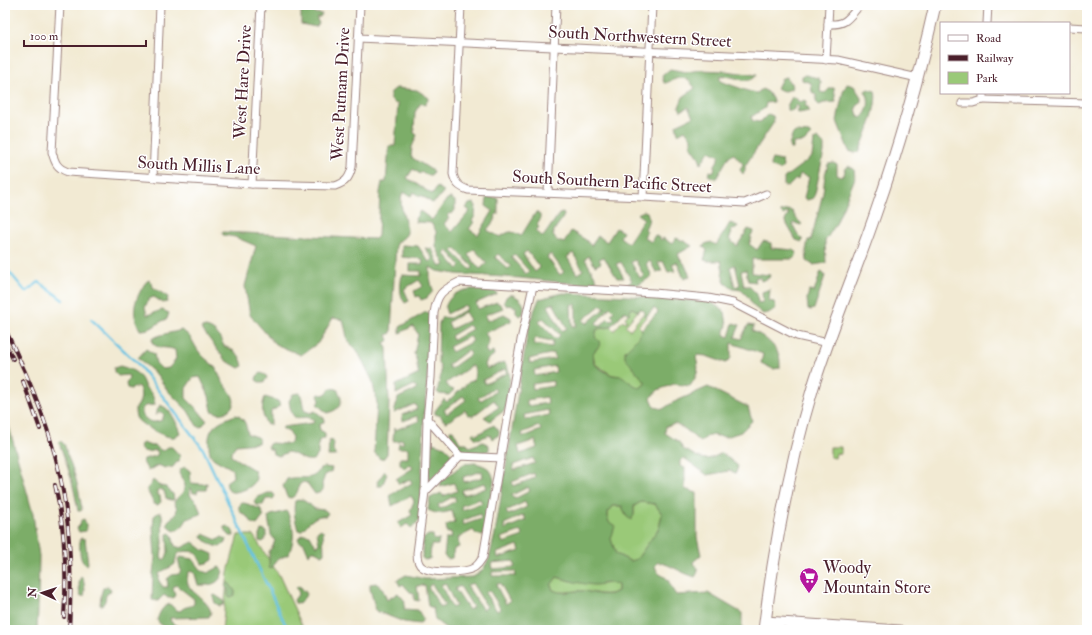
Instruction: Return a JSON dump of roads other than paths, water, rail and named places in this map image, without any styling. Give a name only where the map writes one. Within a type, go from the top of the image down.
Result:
[{"type":"main road","points":[[764,625],[778,537],[794,456],[828,343],[880,202],[918,78],[935,5]]},
{"type":"street","name":"South Millis Lane","points":[[60,5],[52,152],[55,164],[60,169],[68,172],[252,184],[335,186],[344,182]]},
{"type":"street","points":[[153,178],[160,5]]},
{"type":"street","name":"West Hare Drive","points":[[252,184],[261,5]]},
{"type":"street","name":"West Putnam Drive","points":[[344,182],[350,175],[352,167],[360,5]]},
{"type":"street","points":[[460,42],[461,5]]},
{"type":"street","points":[[548,193],[556,5]]},
{"type":"street","points":[[643,197],[652,5]]},
{"type":"street","points":[[826,60],[829,5]]},
{"type":"street","points":[[828,24],[838,24],[845,21],[860,5]]},
{"type":"street","points":[[987,22],[988,5]]},
{"type":"street","points":[[1070,27],[1087,28]]},
{"type":"street","name":"South Northwestern Street","points":[[358,38],[554,46],[826,60],[853,63],[918,78]]},
{"type":"street","name":"South Southern Pacific Street","points":[[460,42],[453,174],[457,184],[468,190],[643,197],[745,203],[766,194]]},
{"type":"street","points":[[962,103],[974,104],[983,96],[1087,103]]},
{"type":"street","points":[[533,286],[521,340],[484,553],[479,563],[474,568],[466,571],[450,572],[428,570],[423,568],[419,563],[417,553],[425,492],[427,419],[431,378],[434,313],[440,294],[447,287],[459,282],[533,286],[654,293],[708,298],[732,303],[797,336],[828,343]]},
{"type":"street","points":[[427,419],[460,456],[501,458]]},
{"type":"street","points":[[425,492],[460,456]]},
{"type":"street","points":[[764,625],[900,630]]},
{"type":"waterway","points":[[5,267],[26,292],[39,282],[63,300]]},
{"type":"waterway","points":[[91,319],[138,364],[203,449],[288,630]]},
{"type":"railway","points":[[5,329],[24,369],[41,411],[60,475],[66,514],[71,580],[69,630]]},
{"type":"railway","points":[[5,343],[13,359]]},
{"type":"railway","points":[[23,381],[40,429]]},
{"type":"railway","points":[[55,485],[63,534],[65,584],[64,617]]},
{"type":"place","name":"Woody Mountain Store","points":[[809,594]]}]
